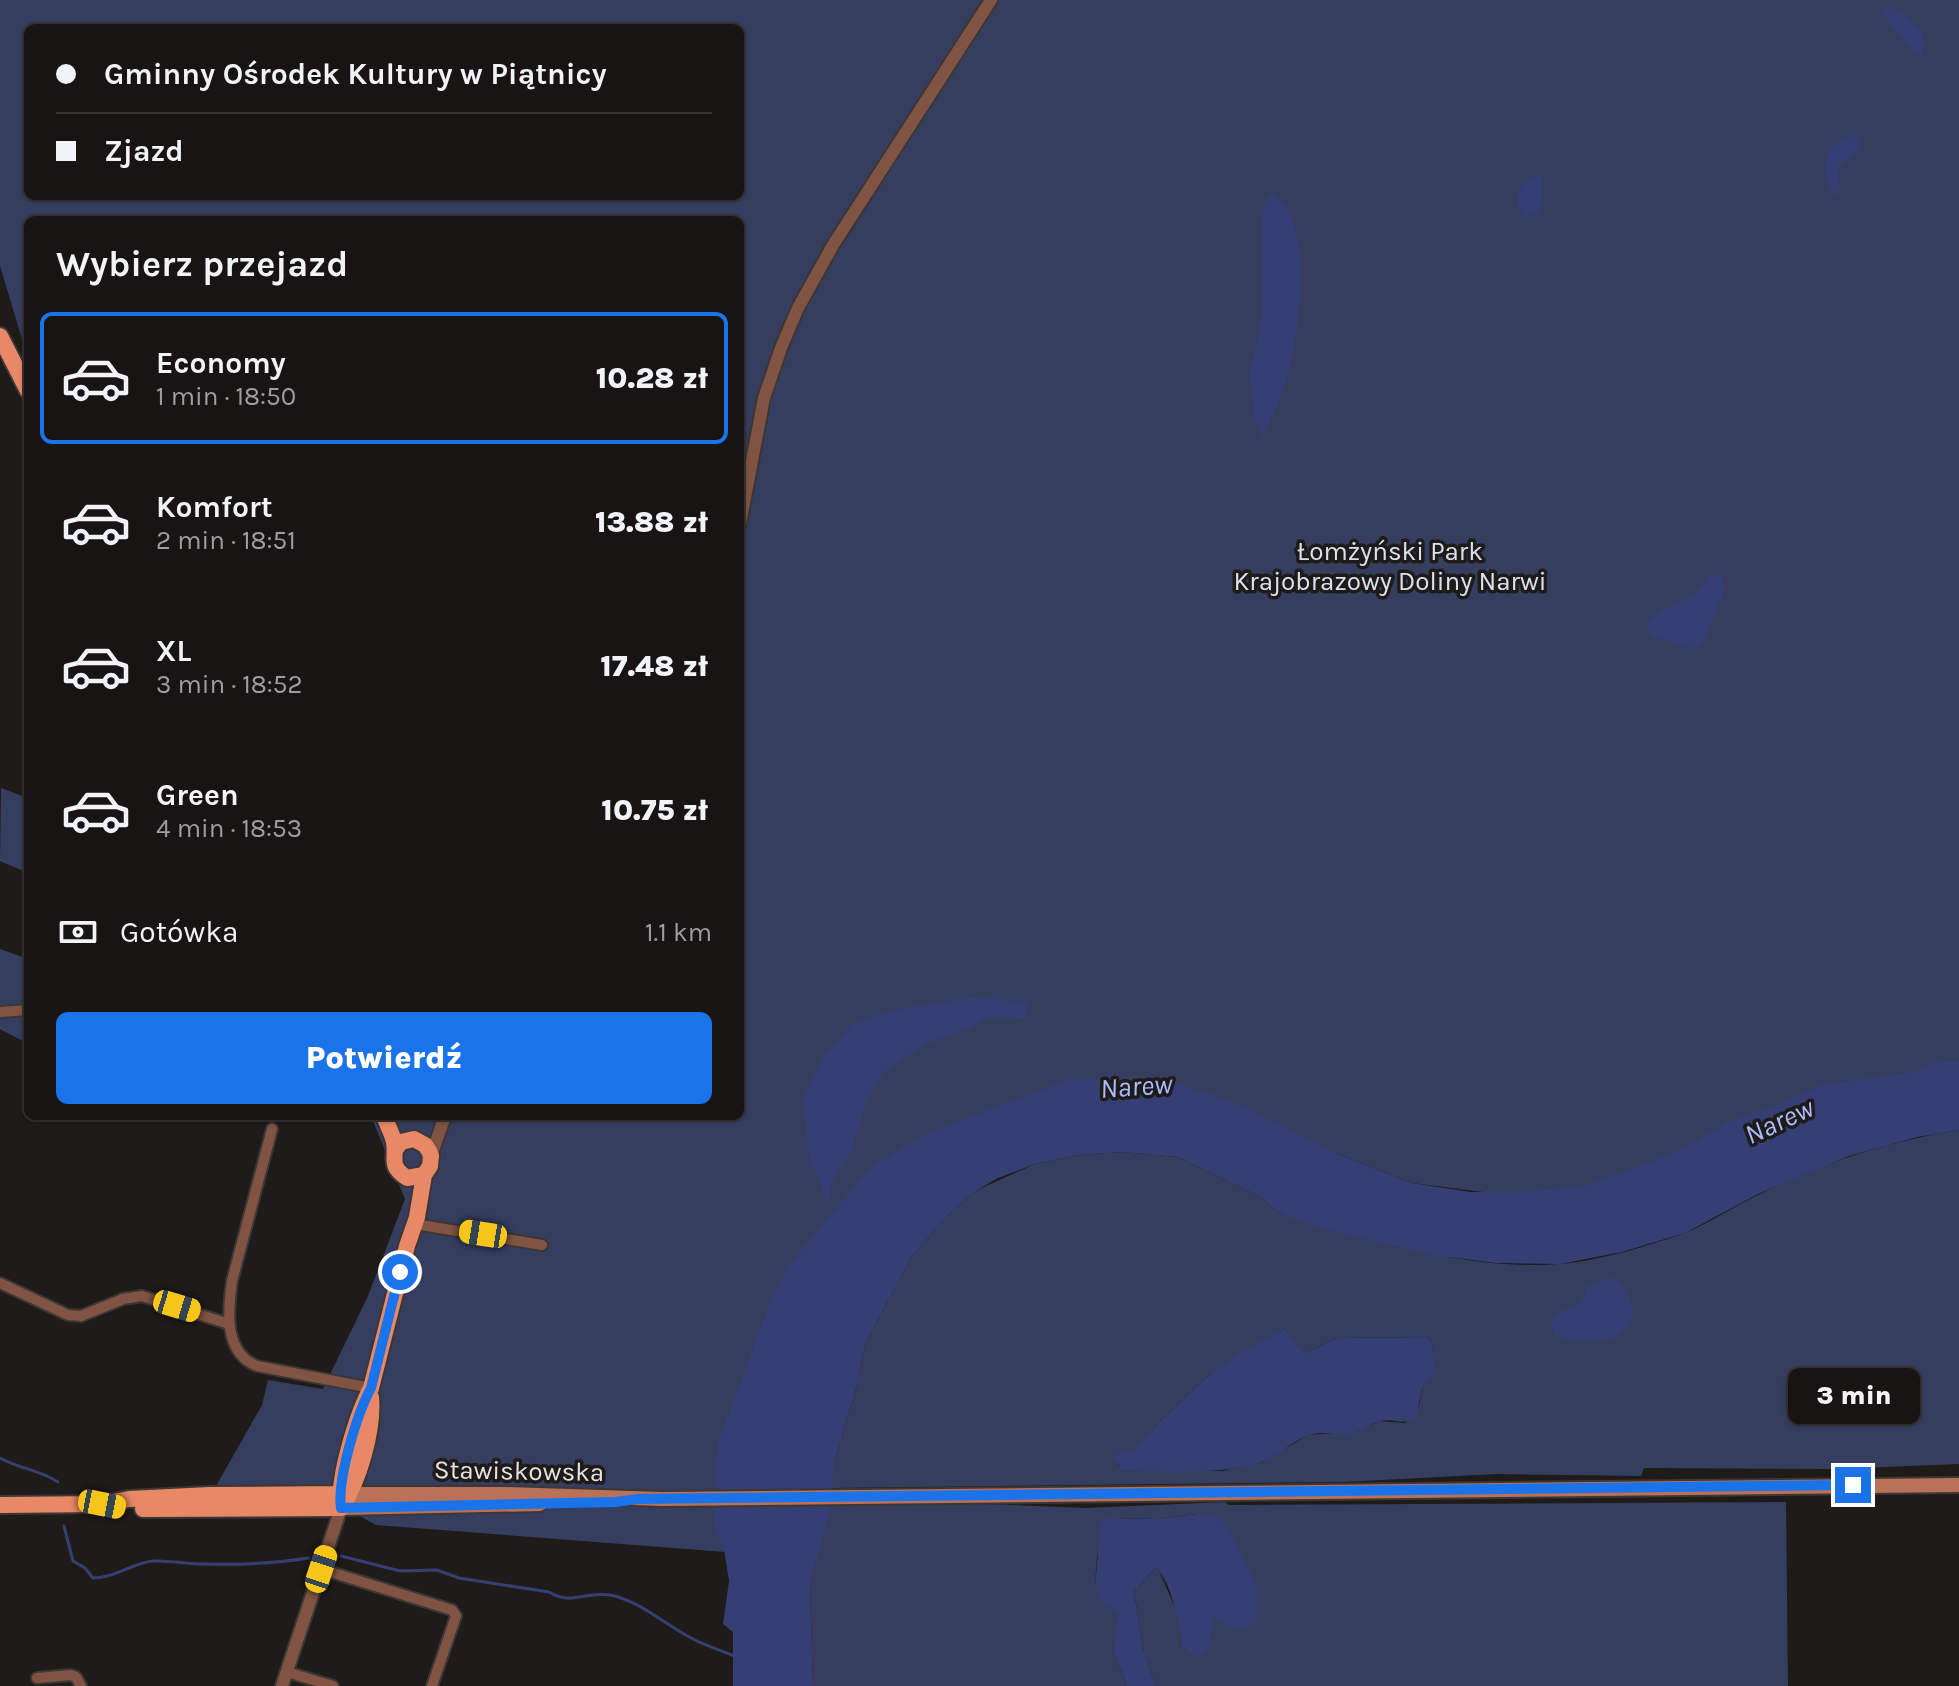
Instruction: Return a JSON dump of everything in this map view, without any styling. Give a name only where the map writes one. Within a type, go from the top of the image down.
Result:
[{"type":"main road","points":[[0,336],[24,383]]},
{"type":"main road","points":[[385,1120],[395,1150],[394,1165],[399,1173],[416,1177]]},
{"type":"main road","points":[[396,1120],[414,1140],[425,1145],[431,1156],[430,1166],[416,1177],[411,1194],[407,1246]]},
{"type":"main road","points":[[395,1150],[401,1142],[414,1140]]},
{"type":"main road","points":[[343,1499],[362,1405],[371,1388],[415,1224],[416,1177]]},
{"type":"main road","points":[[343,1499],[360,1468],[372,1409],[371,1388]]},
{"type":"main road","points":[[360,1468],[372,1484],[391,1493]]},
{"type":"main road","points":[[639,1499],[1959,1485]]},
{"type":"main road","name":"Stawiskowska","points":[[343,1499],[391,1493],[639,1499]]},
{"type":"main road","name":"Stawiskowska","points":[[0,1505],[102,1504],[129,1509],[343,1499],[615,1502],[639,1499]]},
{"type":"street","points":[[744,503],[764,398],[789,326],[833,245],[991,0]]},
{"type":"street","points":[[0,1012],[24,1010]]},
{"type":"street","points":[[414,1140],[438,1120]]},
{"type":"street","points":[[431,1156],[442,1120]]},
{"type":"street","points":[[272,1129],[232,1281],[229,1324],[236,1347],[249,1363],[371,1388]]},
{"type":"street","points":[[415,1224],[542,1245]]},
{"type":"street","points":[[0,1283],[68,1315],[81,1316],[123,1299],[142,1296],[229,1324]]},
{"type":"street","points":[[282,1686],[343,1499]]},
{"type":"street","points":[[321,1569],[452,1610],[456,1616],[432,1686]]},
{"type":"street","points":[[287,1672],[333,1686]]},
{"type":"street","points":[[37,1678],[71,1675],[81,1686]]},
{"type":"green space","name":"Łomżyński Park Krajobrazowy Doliny Narwi","points":[[0,0],[1959,0],[1959,1089],[1658,1185],[1499,1194],[1412,1183],[1338,1154],[1117,1106],[861,1228],[725,1552],[376,1525],[304,1485],[216,1486],[262,1405],[268,1380],[323,1389],[368,1296],[405,1199],[373,1120],[744,1120],[744,216],[24,216],[24,346],[0,266]]},
{"type":"green space","points":[[1,788],[24,797],[24,871],[0,861]]},
{"type":"green space","points":[[0,949],[24,958],[24,1042],[0,1029]]},
{"type":"green space","points":[[1959,1130],[1959,1464],[1836,1469],[1644,1468],[1641,1476],[1496,1474],[1344,1482],[831,1488],[835,1460],[866,1342],[912,1256],[950,1213],[977,1190],[1035,1164],[1079,1155],[1122,1152],[1178,1157],[1261,1197],[1279,1213],[1452,1258],[1523,1265],[1559,1264],[1605,1257],[1682,1234],[1758,1195],[1831,1163]],"holes":[[[1285,1328],[1296,1347],[1304,1353],[1338,1338],[1426,1337],[1432,1343],[1433,1370],[1422,1388],[1419,1406],[1405,1423],[1379,1421],[1358,1431],[1308,1435],[1263,1462],[1222,1471],[1149,1471],[1118,1466],[1115,1454],[1134,1452],[1157,1424],[1209,1375]]]},
{"type":"green space","points":[[1225,1502],[1229,1505],[1786,1502],[1788,1686],[1156,1686],[1144,1652],[1134,1592],[1157,1566],[1177,1612],[1183,1648],[1200,1657],[1208,1642],[1212,1607],[1197,1514],[1158,1519],[1107,1518],[1097,1558],[1095,1585],[1120,1612],[1113,1650],[1127,1686],[813,1686],[810,1583],[830,1505],[959,1503],[1086,1508]]},
{"type":"water","points":[[1888,7],[1916,25],[1923,39],[1922,56],[1914,54],[1883,15],[1882,12]]},
{"type":"water","points":[[1852,136],[1858,138],[1860,144],[1858,150],[1838,167],[1840,191],[1834,195],[1827,177],[1826,160],[1834,145]]},
{"type":"water","points":[[1540,176],[1543,189],[1540,209],[1538,213],[1525,217],[1517,206],[1518,195],[1525,182]]},
{"type":"water","points":[[1272,194],[1287,208],[1296,230],[1301,287],[1288,372],[1263,438],[1254,418],[1250,370],[1259,339],[1263,298],[1261,244],[1264,204]]},
{"type":"water","points":[[1715,574],[1723,577],[1724,592],[1703,642],[1692,648],[1650,636],[1648,628],[1655,614],[1696,593],[1707,576]]},
{"type":"water","points":[[976,997],[1026,1003],[1025,1018],[988,1017],[969,1028],[928,1043],[888,1068],[878,1079],[866,1103],[851,1152],[831,1184],[831,1196],[826,1203],[810,1161],[803,1106],[804,1095],[823,1056],[852,1024],[900,1009]]},
{"type":"water","name":"Narew","points":[[1939,1061],[1959,1062],[1959,1130],[1917,1137],[1849,1156],[1758,1194],[1685,1233],[1622,1252],[1560,1264],[1496,1263],[1433,1255],[1325,1229],[1279,1213],[1261,1197],[1178,1157],[1122,1152],[1079,1155],[1035,1164],[998,1178],[977,1190],[950,1213],[912,1256],[866,1342],[835,1460],[829,1515],[810,1583],[813,1686],[733,1686],[733,1632],[723,1624],[729,1581],[724,1549],[714,1525],[717,1446],[772,1298],[789,1265],[872,1166],[928,1133],[1071,1079],[1163,1079],[1226,1099],[1338,1154],[1412,1183],[1470,1192],[1523,1192],[1585,1186],[1648,1163],[1692,1144],[1728,1122],[1768,1109],[1821,1085],[1913,1072]]},
{"type":"water","points":[[1612,1277],[1625,1289],[1632,1305],[1626,1329],[1612,1338],[1586,1341],[1555,1335],[1551,1324],[1553,1316],[1582,1302],[1588,1286]]},
{"type":"water","points":[[1285,1328],[1304,1353],[1338,1338],[1426,1337],[1432,1343],[1434,1370],[1422,1388],[1416,1418],[1380,1421],[1352,1433],[1310,1435],[1268,1460],[1230,1469],[1193,1472],[1121,1470],[1115,1454],[1134,1451],[1157,1424],[1209,1375]]},
{"type":"water","points":[[1197,1514],[1218,1517],[1228,1528],[1256,1584],[1256,1622],[1241,1628],[1214,1619],[1209,1645],[1200,1658],[1183,1648],[1171,1595],[1156,1567],[1134,1592],[1144,1652],[1156,1686],[1127,1686],[1113,1650],[1119,1612],[1103,1604],[1095,1585],[1101,1521],[1107,1518],[1158,1519]]},
{"type":"waterway","points":[[0,1458],[58,1482]]},
{"type":"waterway","points":[[64,1526],[73,1561],[85,1568],[93,1578],[109,1576],[153,1561],[229,1564],[309,1558]]},
{"type":"waterway","points":[[341,1556],[400,1571],[437,1570],[459,1578],[549,1592],[565,1598],[610,1595],[643,1608],[683,1634],[734,1656]]},
{"type":"route","points":[[400,1272],[371,1388],[362,1405],[348,1455],[339,1494],[341,1508],[639,1499],[1853,1485]]}]
